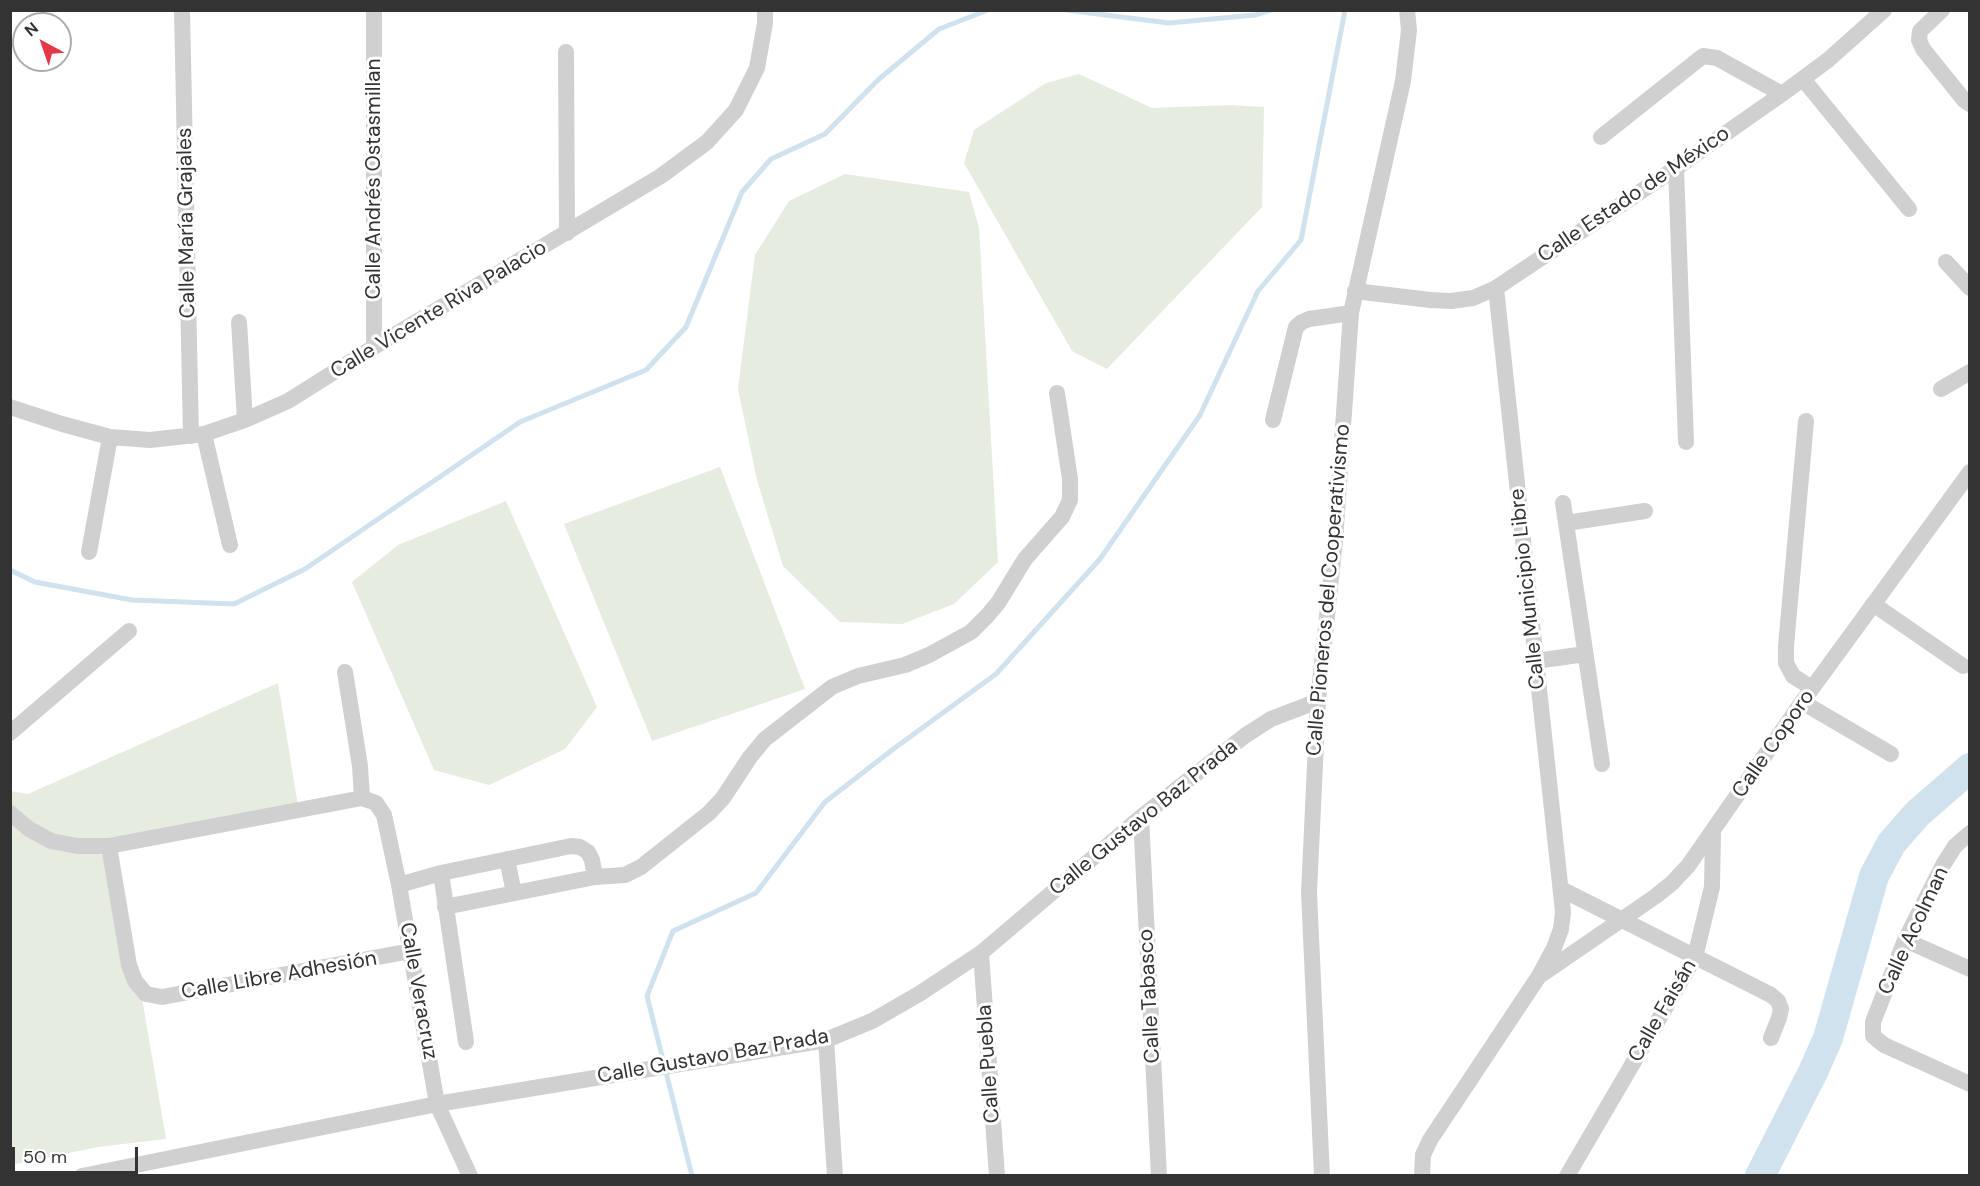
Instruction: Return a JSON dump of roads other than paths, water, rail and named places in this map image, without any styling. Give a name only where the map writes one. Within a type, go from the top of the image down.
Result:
[{"type":"street","name":"Calle María Grajales","points":[[182,10],[198,435],[230,544]]},
{"type":"street","name":"Calle Andrés Ostasmillan","points":[[374,10],[374,347]]},
{"type":"street","name":"Calle Vicente Riva Palacio","points":[[10,407],[62,424],[110,436],[150,440],[198,435],[245,420],[288,401],[374,347],[661,176],[708,142],[736,110],[757,68],[765,10]]},
{"type":"street","name":"Calle Pioneros del Cooperativismo","points":[[1322,1176],[1309,893],[1317,701],[1335,541],[1351,313],[1403,81],[1409,30],[1407,10]]},
{"type":"street","name":"Calle Estado de México","points":[[1355,291],[1451,301],[1473,298],[1496,288],[1676,168],[1803,79],[1852,40],[1884,10]]},
{"type":"street","points":[[1940,11],[1920,31],[1920,40],[1923,49],[1964,100],[1970,104]]},
{"type":"street","points":[[566,52],[567,233]]},
{"type":"street","points":[[1601,137],[1703,56],[1717,58],[1782,94]]},
{"type":"street","points":[[1803,79],[1909,209]]},
{"type":"street","points":[[1676,168],[1686,442]]},
{"type":"street","points":[[1946,262],[1970,288]]},
{"type":"street","name":"Calle Municipio Libre","points":[[1496,288],[1561,889]]},
{"type":"street","points":[[1273,420],[1296,327],[1309,320],[1351,313]]},
{"type":"street","points":[[239,322],[245,420]]},
{"type":"street","points":[[1941,389],[1970,372]]},
{"type":"street","points":[[445,907],[595,877],[625,875],[640,867],[710,813],[765,739],[832,687],[858,676],[905,665],[971,632],[998,603],[1025,559],[1062,517],[1070,500],[1070,479],[1057,393]]},
{"type":"street","points":[[1806,421],[1786,663],[1793,676],[1812,688]]},
{"type":"street","points":[[89,552],[110,436]]},
{"type":"street","name":"Calle Coporo","points":[[1539,976],[1672,883],[1713,832],[1802,702],[1970,471]]},
{"type":"street","points":[[1563,503],[1602,764]]},
{"type":"street","points":[[1566,523],[1645,511]]},
{"type":"street","points":[[1873,604],[1963,666]]},
{"type":"street","points":[[10,733],[129,631]]},
{"type":"street","points":[[1536,661],[1584,654]]},
{"type":"street","name":"Calle Veracruz","points":[[345,672],[360,766],[369,801],[384,815],[399,885],[437,1104],[470,1176]]},
{"type":"street","name":"Calle Gustavo Baz Prada","points":[[82,1176],[437,1104],[826,1040],[872,1020],[919,994],[981,953],[1142,817],[1246,735],[1271,719],[1317,701]]},
{"type":"street","points":[[1802,702],[1890,754]]},
{"type":"street","points":[[10,813],[29,829],[51,841],[77,846],[110,846],[369,801]]},
{"type":"street","name":"Calle Tabasco","points":[[1142,817],[1159,1176]]},
{"type":"street","name":"Calle Faisán","points":[[1567,1176],[1695,957],[1712,887],[1713,832]]},
{"type":"street","name":"Calle Acolman","points":[[1970,833],[1962,849],[1943,865],[1905,940],[1873,1022],[1873,1036],[1884,1045],[1970,1084]]},
{"type":"street","name":"Calle Libre Adhesión","points":[[110,846],[129,965],[135,981],[146,994],[162,997],[411,951]]},
{"type":"street","points":[[399,885],[441,873],[571,846],[580,847],[588,852],[595,877]]},
{"type":"street","points":[[507,859],[514,893]]},
{"type":"street","points":[[441,873],[466,1042]]},
{"type":"street","points":[[1561,889],[1771,995],[1778,1001],[1780,1009],[1771,1038]]},
{"type":"street","name":"Calle Coporo","points":[[1422,1176],[1423,1155],[1430,1140],[1539,976],[1554,948],[1561,929],[1563,912],[1561,889]]},
{"type":"street","points":[[1905,940],[1970,969]]},
{"type":"street","name":"Calle Puebla","points":[[981,953],[997,1176]]},
{"type":"street","points":[[826,1040],[834,1176]]},
{"type":"waterway","points":[[10,570],[35,582],[132,600],[234,604],[305,569],[520,422],[646,370],[686,327],[742,192],[771,159],[825,134],[878,80],[939,29],[988,10]]},
{"type":"waterway","points":[[1066,10],[1169,23],[1255,15],[1271,10]]},
{"type":"waterway","points":[[692,1176],[647,996],[673,931],[756,893],[825,802],[996,674],[1100,559],[1200,415],[1258,291],[1301,240],[1345,10]]},
{"type":"waterway","points":[[1760,1176],[1828,1038],[1874,876],[1891,844],[1917,814],[1970,768]]}]
